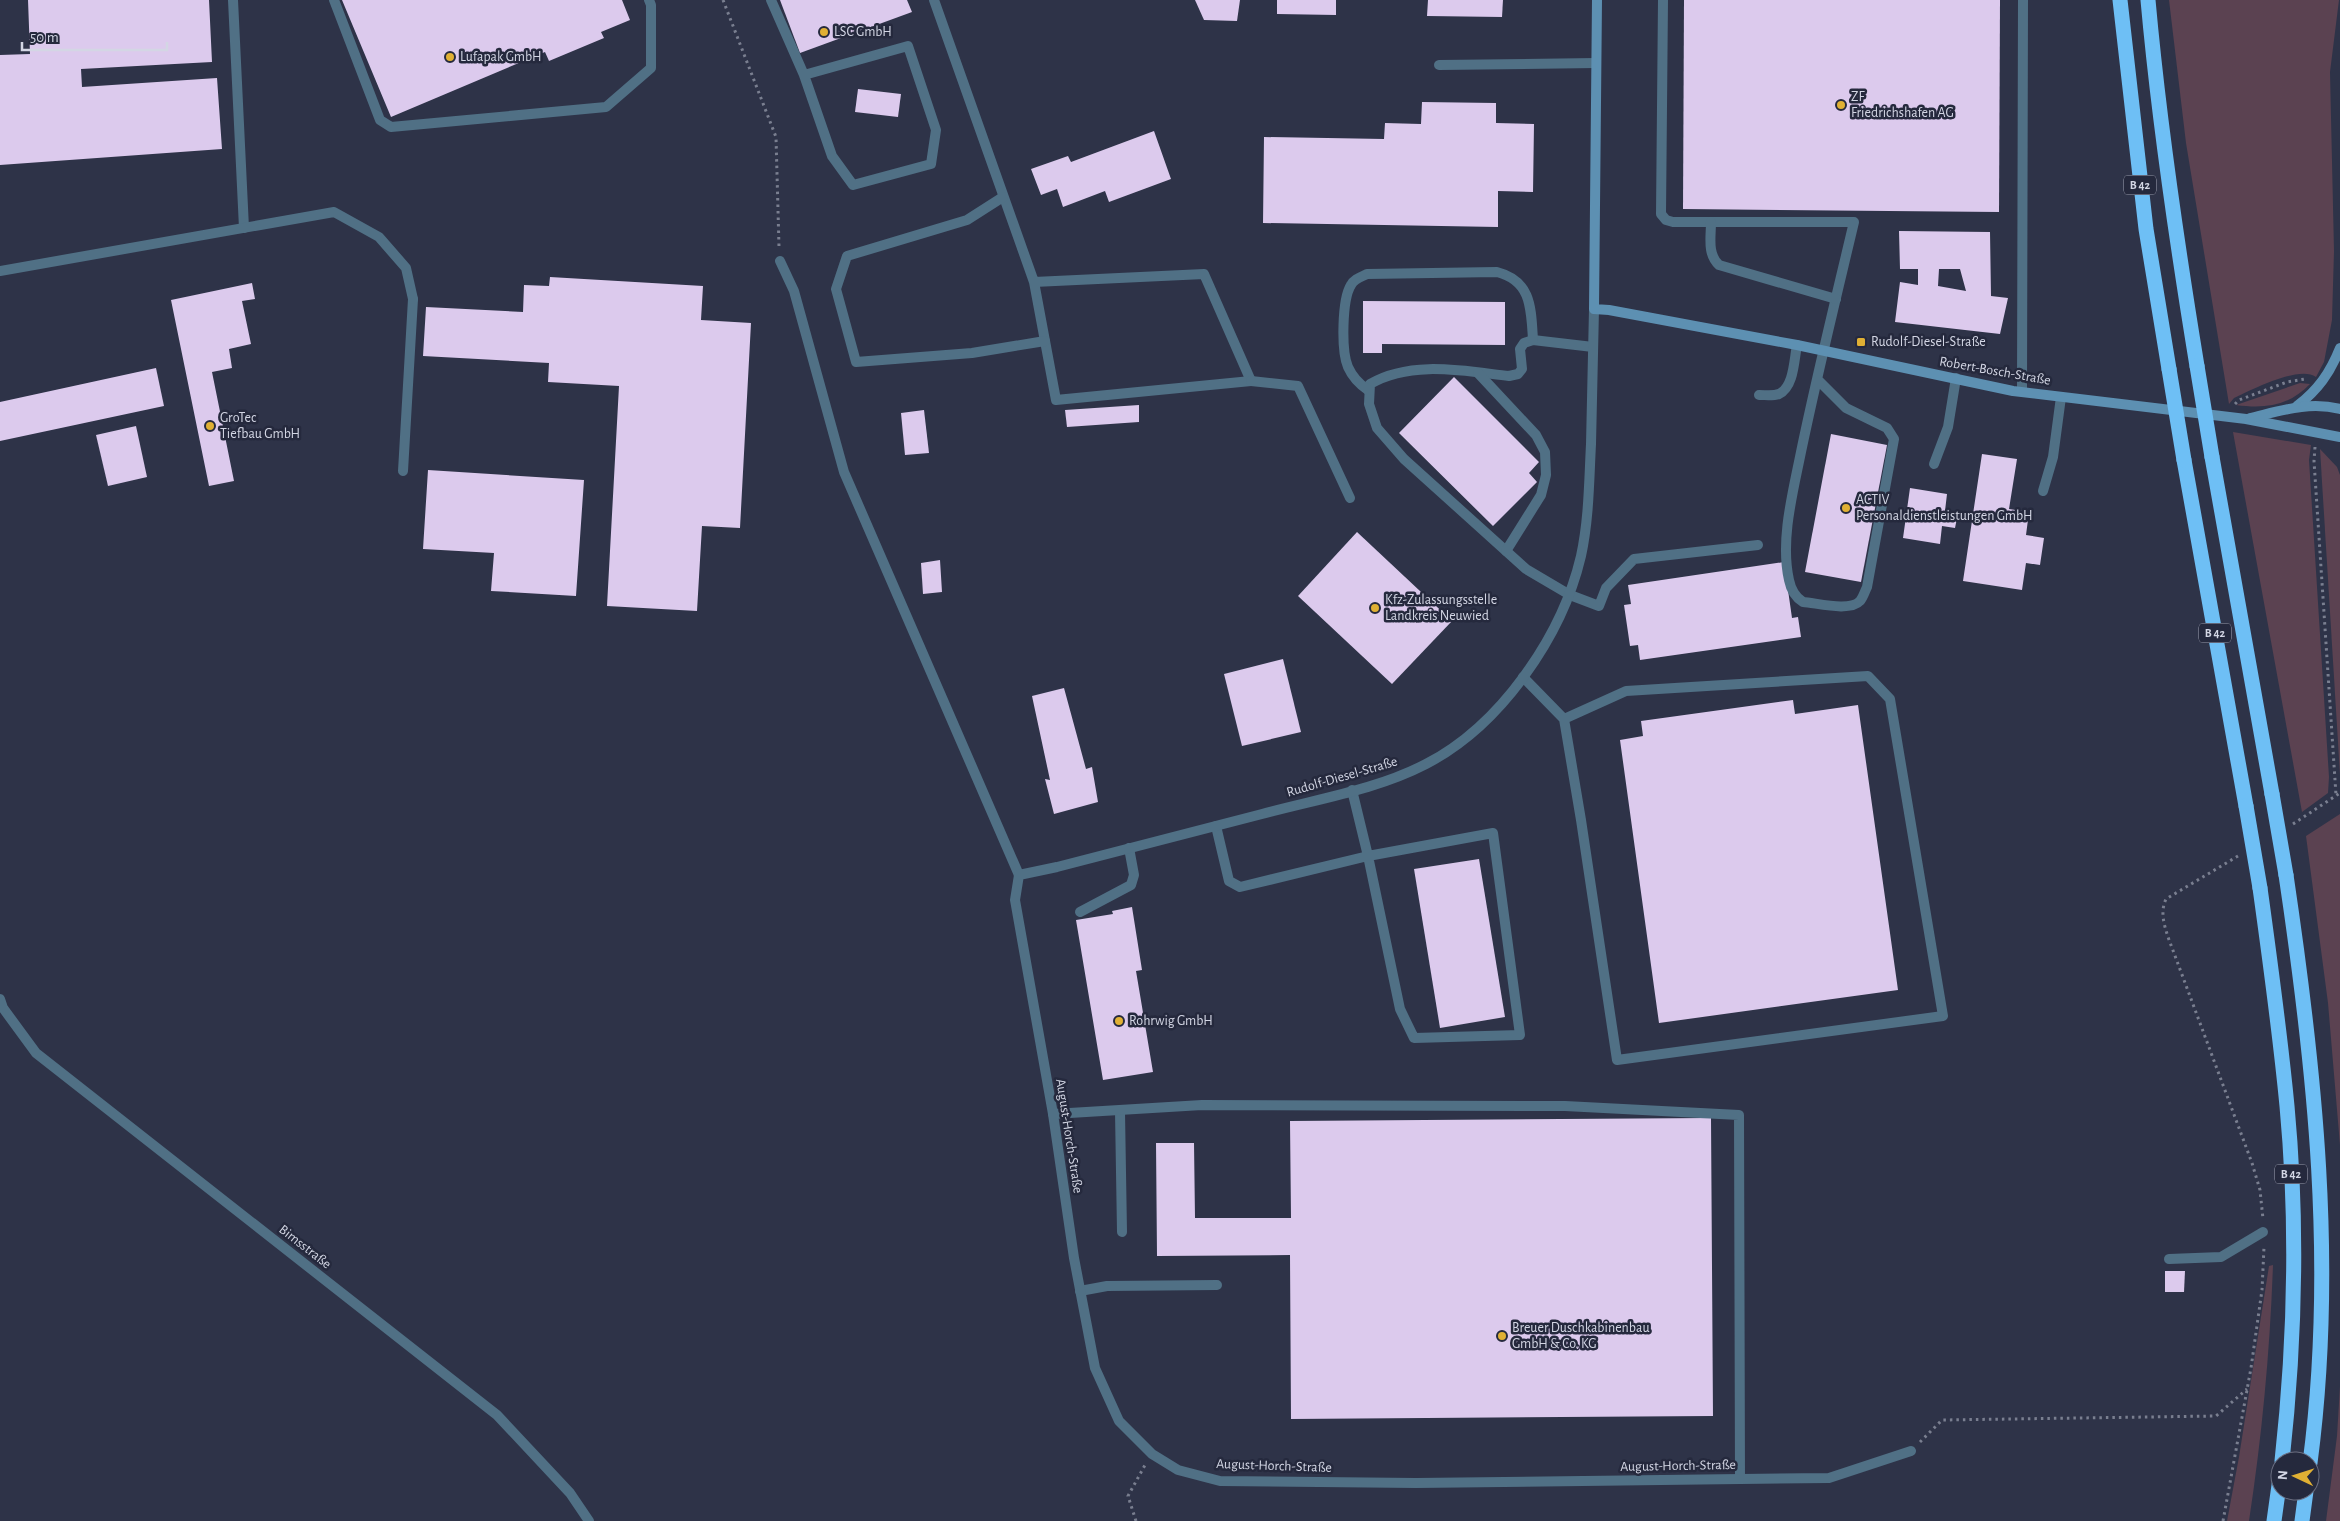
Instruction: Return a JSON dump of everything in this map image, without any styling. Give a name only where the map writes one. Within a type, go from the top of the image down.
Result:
[{"type":"highway","name":"B 42","points":[[2120,0],[2146,230],[2184,460],[2260,888],[2287,1107],[2293,1203],[2292,1363],[2283,1451]]},
{"type":"highway","name":"B 42","points":[[2148,0],[2156,99],[2173,224],[2286,875],[2312,1076],[2321,1209],[2322,1322],[2311,1451]]},
{"type":"highway","points":[[2274,1521],[2277,1501]]},
{"type":"highway","points":[[2304,1516],[2305,1501]]},
{"type":"street","points":[[233,0],[244,228]]},
{"type":"street","points":[[334,0],[380,120],[391,127],[606,106],[651,68],[651,5],[649,0]]},
{"type":"street","points":[[771,0],[804,75],[832,156],[853,185],[931,164],[936,130],[908,46],[804,75]]},
{"type":"street","points":[[934,0],[1034,282],[1056,400],[1251,382],[1298,386],[1350,498]]},
{"type":"street","name":"Rudolf-Diesel-Straße","points":[[1019,874],[1216,826],[1352,790],[1408,772],[1434,759],[1482,723],[1523,678],[1557,624],[1570,595],[1581,556],[1587,521],[1594,309],[1597,0]]},
{"type":"street","points":[[1663,0],[1661,214],[1666,220],[1673,222],[1854,222],[1817,379],[1789,513],[1787,558],[1789,581],[1795,595],[1803,602],[1842,607],[1852,606],[1859,602],[1867,587],[1894,439],[1887,428],[1846,408],[1817,379]]},
{"type":"street","points":[[2022,391],[2023,0]]},
{"type":"street","points":[[1439,65],[1596,63]]},
{"type":"street","points":[[1004,197],[967,220],[846,256],[836,289],[856,362],[972,353],[1045,341]]},
{"type":"street","points":[[0,271],[334,212],[380,237],[406,268],[413,299],[403,471]]},
{"type":"street","points":[[1711,222],[1710,249],[1712,259],[1718,265],[1836,299]]},
{"type":"street","points":[[780,261],[794,291],[844,472],[1019,874]]},
{"type":"street","points":[[1368,390],[1360,385],[1348,367],[1344,349],[1345,311],[1348,291],[1351,283],[1367,274],[1497,272],[1508,275],[1518,281],[1525,291],[1532,318],[1533,340]]},
{"type":"street","points":[[1034,282],[1204,274],[1251,382]]},
{"type":"street","name":"Robert-Bosch-Straße","points":[[1594,309],[1609,310],[1797,345],[2022,391],[2228,416],[2340,437]]},
{"type":"street","points":[[1593,347],[1533,340],[1521,346],[1522,369],[1518,374],[1509,376],[1445,369],[1395,374],[1370,384],[1368,390],[1372,416],[1377,428],[1404,459],[1526,569],[1570,595],[1599,606],[1606,588],[1634,559],[1758,546]]},
{"type":"street","points":[[1759,395],[1777,395],[1785,389],[1790,382],[1797,345]]},
{"type":"street","points":[[2296,407],[2327,376],[2340,348]]},
{"type":"street","points":[[1478,372],[1536,435],[1545,452],[1546,475],[1541,495],[1506,551]]},
{"type":"street","points":[[1934,464],[1948,428],[1956,378]]},
{"type":"street","points":[[2043,491],[2053,457],[2061,397]]},
{"type":"street","name":"Robert-Bosch-Straße","points":[[2246,419],[2296,407],[2322,405],[2340,409]]},
{"type":"street","points":[[1523,678],[1564,719],[1617,1060],[1943,1016],[1890,699],[1868,676],[1626,691],[1564,719]]},
{"type":"street","points":[[1216,826],[1230,881],[1240,887],[1368,856],[1493,833],[1520,1035],[1414,1038],[1400,1009],[1368,856],[1352,790]]},
{"type":"street","points":[[1080,912],[1131,885],[1134,875],[1130,848]]},
{"type":"street","name":"August-Horch-Straße","points":[[1019,874],[1015,900],[1053,1114],[1069,1227],[1095,1368],[1119,1421],[1152,1454],[1178,1470],[1220,1481],[1416,1483],[1829,1478],[1911,1451]]},
{"type":"street","name":"Bimsstraße","points":[[0,999],[3,1008],[36,1053],[496,1415],[570,1493],[589,1521]]},
{"type":"street","points":[[1053,1114],[1120,1112],[1202,1105],[1565,1106],[1739,1115],[1740,1480]]},
{"type":"street","points":[[1120,1112],[1122,1232]]},
{"type":"street","points":[[2169,1258],[2221,1257],[2263,1232]]},
{"type":"street","points":[[1080,1291],[1107,1286],[1217,1285]]},
{"type":"path","points":[[723,0],[776,137],[780,261]]},
{"type":"path","points":[[2228,416],[2233,406],[2239,400],[2288,382],[2300,378],[2310,379],[2320,385]]},
{"type":"path","points":[[2318,434],[2314,461],[2336,796]]},
{"type":"path","points":[[2301,820],[2340,793]]},
{"type":"path","points":[[2223,1521],[2248,1388],[2262,1290],[2263,1232],[2260,1190],[2252,1163],[2164,923],[2162,908],[2166,899],[2230,861]]},
{"type":"path","points":[[1911,1451],[1942,1420],[2216,1416],[2248,1388]]},
{"type":"path","points":[[1136,1521],[1128,1496],[1152,1454]]},
{"type":"shaded area","points":[[2169,0],[2339,0],[2330,72],[2334,251],[2332,320],[2324,362],[2316,377],[2308,374],[2287,376],[2234,398],[2229,404],[2186,143]]},
{"type":"shaded area","points":[[2300,383],[2310,384],[2294,397],[2285,401],[2267,406],[2236,405]]},
{"type":"shaded area","points":[[2233,432],[2311,445],[2309,460],[2329,777],[2328,793],[2302,812]]},
{"type":"shaded area","points":[[2320,449],[2337,467],[2340,475],[2340,775]]},
{"type":"shaded area","points":[[2340,814],[2340,1145],[2328,1003],[2306,836]]},
{"type":"shaded area","points":[[2273,1265],[2265,1393],[2249,1521],[2227,1521],[2269,1266]]},
{"type":"shaded area","points":[[2340,1386],[2340,1521],[2326,1521],[2337,1436]]},
{"type":"building","points":[[28,0],[209,0],[212,62],[81,69],[82,87],[217,78],[222,149],[0,165],[0,55],[30,54]]},
{"type":"building","name":"Lufapak GmbH","points":[[342,0],[622,0],[630,20],[601,32],[604,38],[549,61],[545,52],[391,117]]},
{"type":"building","name":"LSC GmbH","points":[[780,0],[907,0],[912,12],[800,53]]},
{"type":"building","points":[[1195,0],[1240,0],[1237,21],[1204,20]]},
{"type":"building","points":[[1277,0],[1336,0],[1336,15],[1277,14]]},
{"type":"building","points":[[1428,0],[1503,0],[1502,17],[1427,16]]},
{"type":"building","name":"ZF Friedrichshafen AG","points":[[1684,0],[2000,0],[1999,212],[1683,209]]},
{"type":"building","points":[[858,89],[901,94],[898,117],[855,112]]},
{"type":"building","points":[[1422,102],[1496,103],[1496,123],[1534,124],[1533,192],[1498,191],[1498,227],[1263,223],[1264,137],[1384,139],[1385,123],[1421,124]]},
{"type":"building","points":[[1154,131],[1171,179],[1109,202],[1105,191],[1063,207],[1057,189],[1041,195],[1031,169],[1068,156],[1071,162]]},
{"type":"building","points":[[1899,231],[1990,232],[1991,296],[2008,298],[2000,334],[1895,322],[1900,282],[1918,285],[1918,269],[1900,269]],"holes":[[[1939,269],[1960,269],[1966,291],[1938,286]]]},
{"type":"building","points":[[550,277],[703,286],[701,320],[751,323],[740,528],[702,526],[697,611],[607,606],[619,386],[548,382],[549,363],[423,356],[426,307],[523,312],[524,285],[549,286]]},
{"type":"building","name":"GroTec Tiefbau GmbH","points":[[252,283],[255,299],[242,301],[251,344],[229,349],[232,368],[212,372],[234,481],[209,486],[171,300]]},
{"type":"building","points":[[1363,301],[1505,302],[1505,345],[1382,344],[1382,353],[1363,353]]},
{"type":"building","points":[[156,368],[164,406],[0,441],[0,402]]},
{"type":"building","points":[[1454,377],[1539,462],[1529,473],[1537,482],[1493,526],[1399,433]]},
{"type":"building","points":[[1139,405],[1139,422],[1067,427],[1065,410]]},
{"type":"building","points":[[924,410],[929,453],[905,455],[901,413]]},
{"type":"building","points":[[136,426],[147,477],[108,486],[96,435]]},
{"type":"building","name":"ACTIV Personaldienstleistungen GmbH","points":[[1831,434],[1887,445],[1861,582],[1805,572]]},
{"type":"building","points":[[1982,454],[2017,459],[2009,509],[2029,512],[2026,535],[2044,538],[2040,565],[2026,563],[2022,590],[1963,581]]},
{"type":"building","points":[[428,470],[584,480],[576,596],[491,591],[494,553],[423,549]]},
{"type":"building","points":[[1910,488],[1947,494],[1945,511],[1958,513],[1955,528],[1942,526],[1940,544],[1903,538]]},
{"type":"building","name":"Kfz-Zulassungsstelle Landkreis Neuwied","points":[[1357,532],[1452,621],[1392,684],[1298,596]]},
{"type":"building","points":[[940,560],[942,592],[923,594],[921,563]]},
{"type":"building","points":[[1784,562],[1792,618],[1798,617],[1801,637],[1640,660],[1638,645],[1630,646],[1624,605],[1631,604],[1628,585]]},
{"type":"building","points":[[1283,659],[1301,732],[1242,746],[1224,674]]},
{"type":"building","points":[[1064,688],[1086,769],[1092,767],[1098,802],[1054,814],[1045,779],[1050,780],[1032,696]]},
{"type":"building","points":[[1793,700],[1795,714],[1858,705],[1898,990],[1659,1023],[1620,740],[1643,736],[1641,721]]},
{"type":"building","points":[[1479,859],[1505,1017],[1440,1028],[1414,869]]},
{"type":"building","name":"Rohrwig GmbH","points":[[1132,907],[1142,970],[1136,971],[1153,1072],[1103,1080],[1076,920],[1113,914],[1112,911]]},
{"type":"building","name":"Breuer Duschkabinenbau GmbH & Co. KG","points":[[1711,1118],[1713,1416],[1291,1419],[1290,1255],[1157,1256],[1156,1143],[1194,1143],[1195,1218],[1291,1218],[1290,1121]]},
{"type":"building","points":[[2165,1271],[2185,1271],[2184,1292],[2165,1292]]},
{"type":"place","name":"LSC GmbH","points":[[824,32]]},
{"type":"place","name":"Lufapak GmbH","points":[[450,57]]},
{"type":"place","name":"ZF Friedrichshafen AG","points":[[1841,105]]},
{"type":"place","name":"Rudolf-Diesel-Straße","points":[[1861,342]]},
{"type":"place","name":"GroTec Tiefbau GmbH","points":[[210,426]]},
{"type":"place","name":"ACTIV Personaldienstleistungen GmbH","points":[[1846,508]]},
{"type":"place","name":"Kfz-Zulassungsstelle Landkreis Neuwied","points":[[1375,608]]},
{"type":"place","name":"Rohrwig GmbH","points":[[1119,1021]]},
{"type":"place","name":"Breuer Duschkabinenbau GmbH & Co. KG","points":[[1502,1336]]}]
